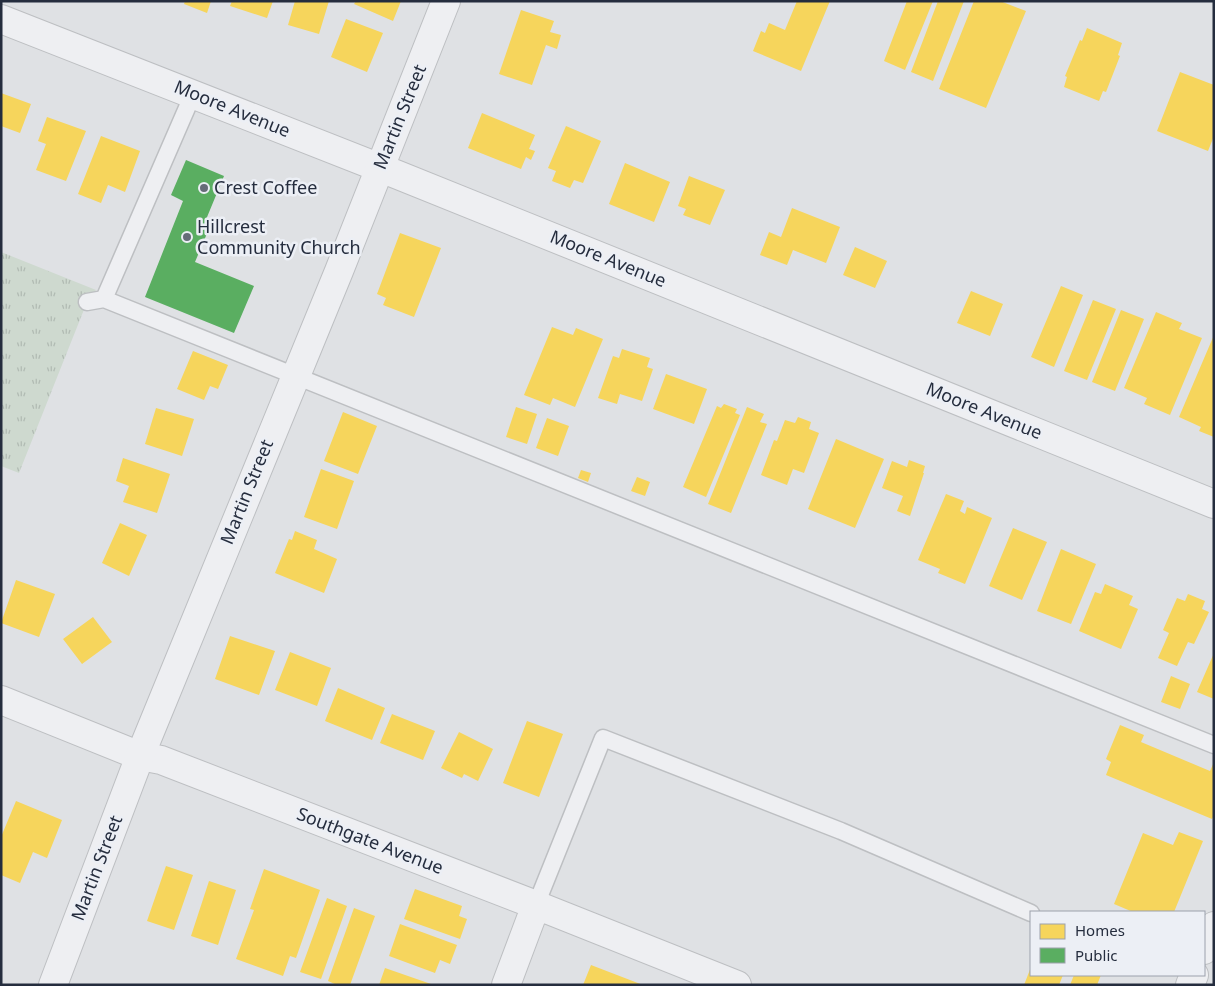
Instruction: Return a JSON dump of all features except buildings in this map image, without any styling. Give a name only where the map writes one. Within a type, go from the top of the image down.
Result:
[{"type":"street","name":"Martin Street","points":[[53,985],[140,756],[380,168],[446,1]]},
{"type":"street","name":"Moore Avenue","points":[[1,19],[380,168],[1214,504]]},
{"type":"street","name":"Southgate Avenue","points":[[1,700],[140,756],[161,760],[737,985]]},
{"type":"street","points":[[506,985],[536,905]]},
{"type":"street","points":[[1205,948],[1214,926]]},
{"type":"lane","points":[[104,299],[193,94]]},
{"type":"lane","points":[[88,302],[104,299],[1214,745]]},
{"type":"lane","points":[[536,905],[604,738],[841,831],[1030,913]]},
{"type":"green space","points":[[1,252],[96,290],[87,302],[19,473],[1,466]]},
{"type":"place","name":"Crest Coffee","points":[[204,188]]},
{"type":"place","name":"Hillcrest Community Church","points":[[187,237]]}]
